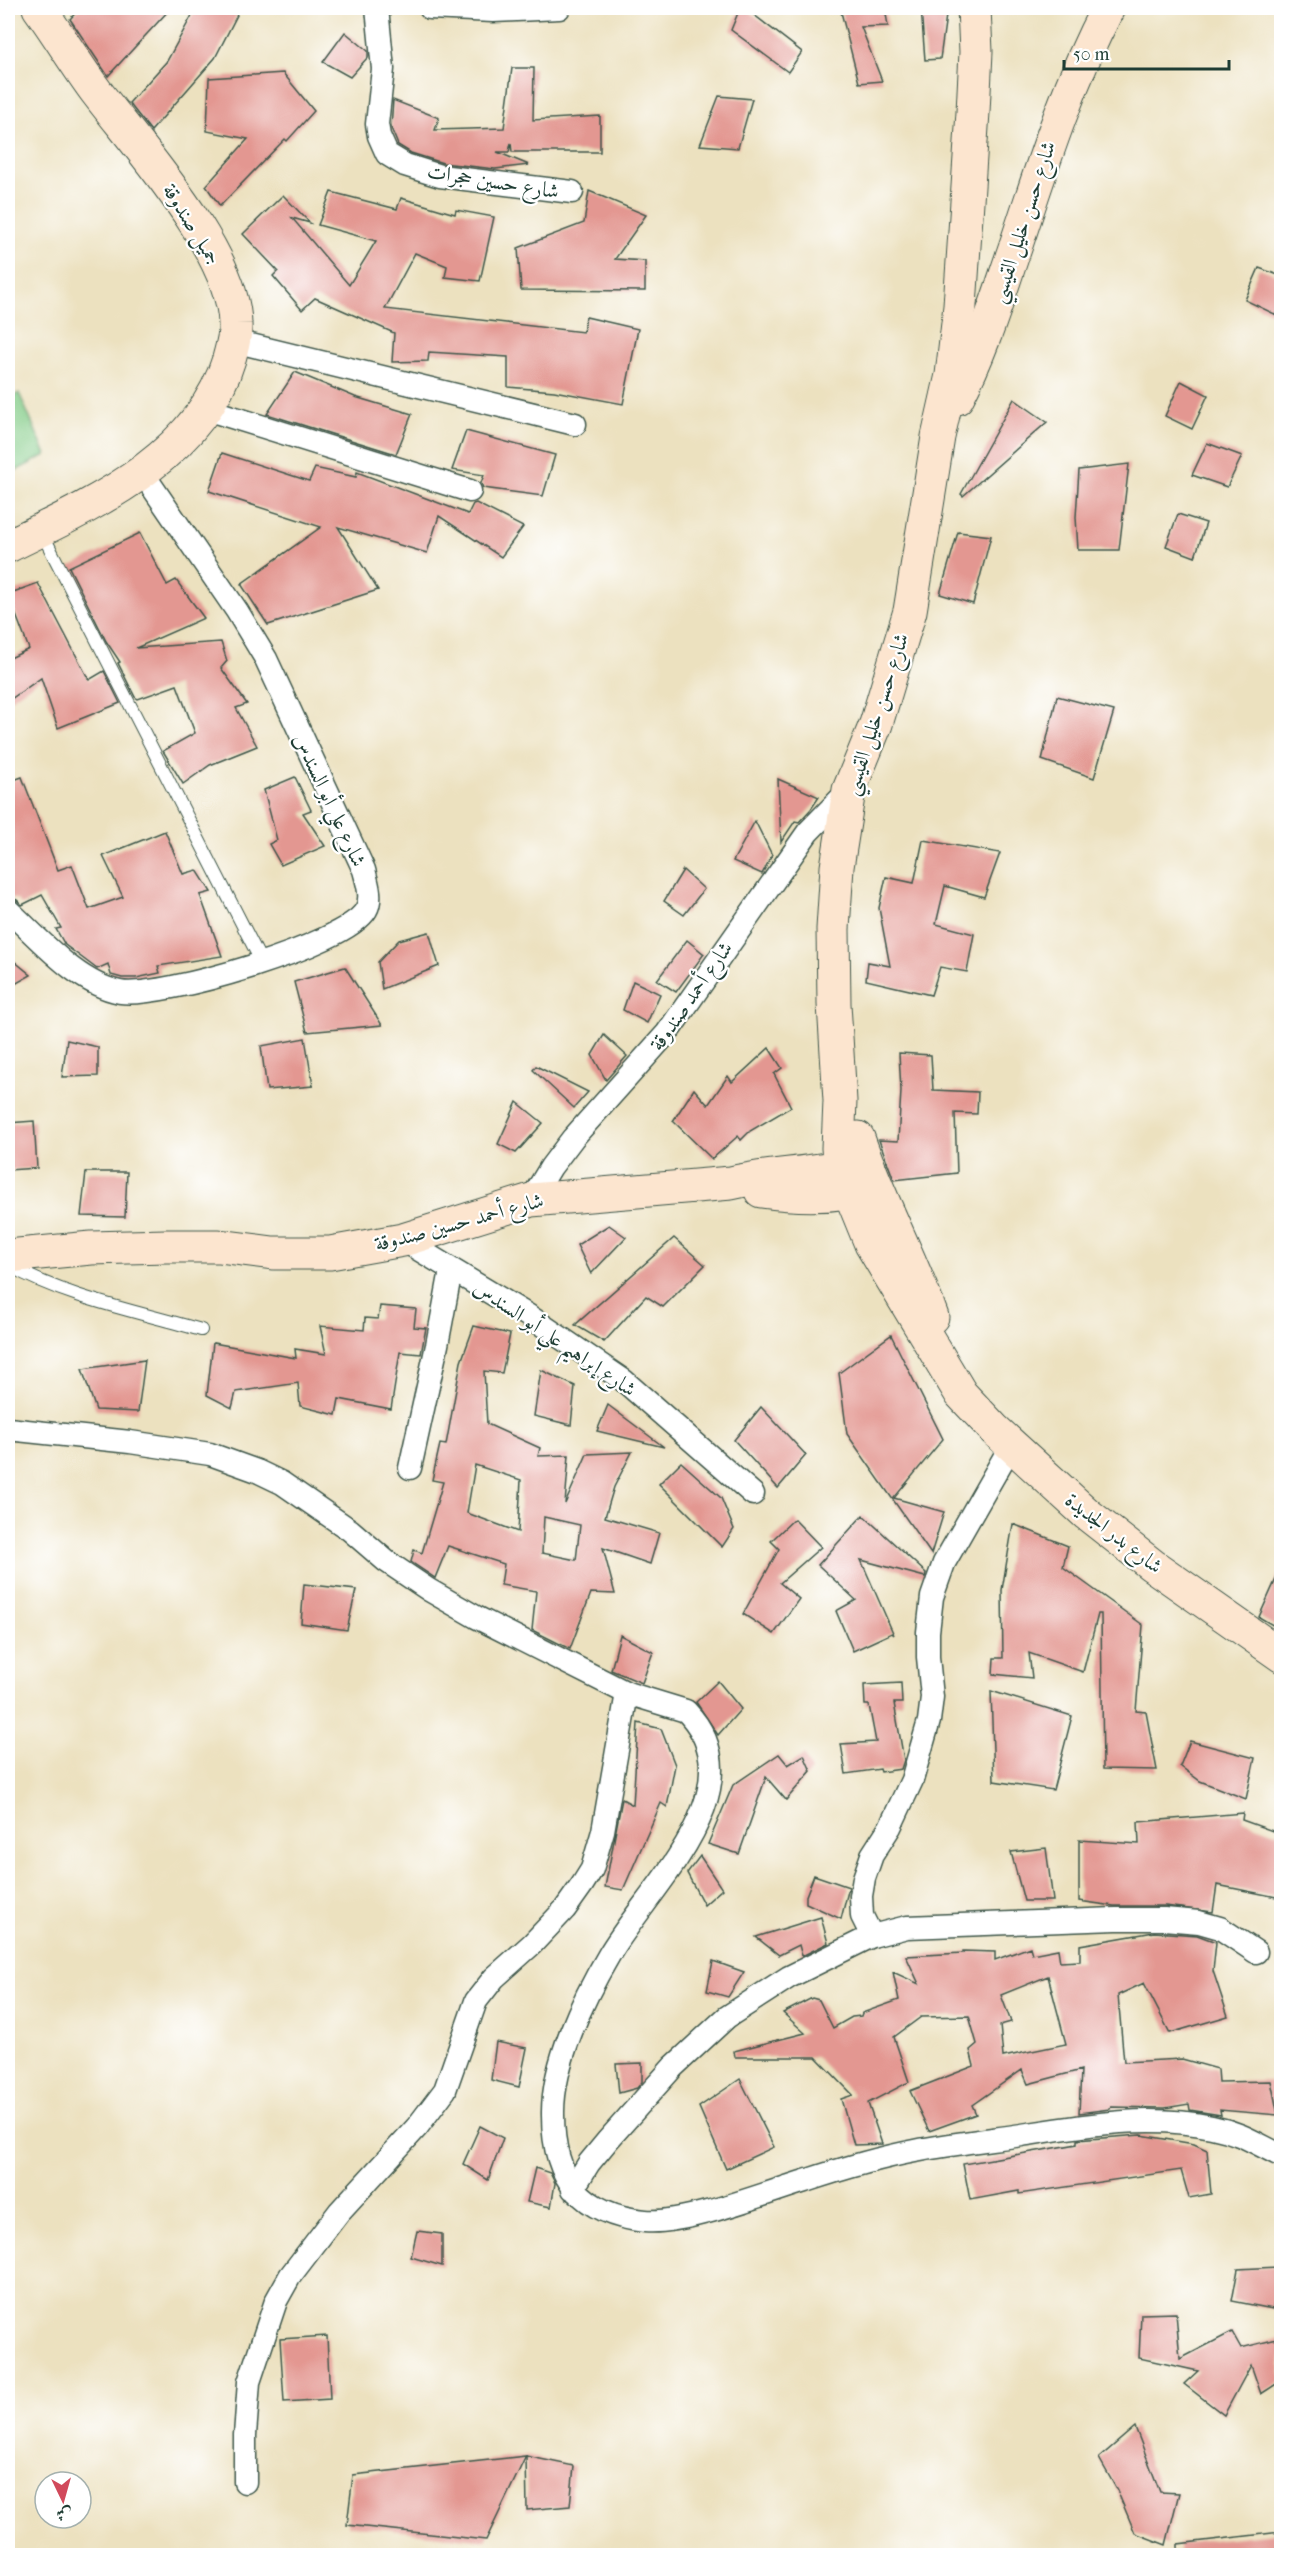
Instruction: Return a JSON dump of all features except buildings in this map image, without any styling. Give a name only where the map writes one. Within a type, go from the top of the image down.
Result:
[{"type":"main road","name":"جميل صندوقة","points":[[8,546],[96,501],[142,472],[194,426],[224,376],[234,341],[235,322],[228,289],[210,248],[189,214],[95,90],[39,8]]},
{"type":"main road","name":"شارع حسن خليل القيسي","points":[[857,1176],[850,1117],[840,1101],[832,929],[837,867],[849,790],[876,724],[910,611],[938,437],[952,375],[960,306],[976,52],[974,8]]},
{"type":"main road","name":"شارع حسن خليل القيسي","points":[[938,437],[985,337],[1062,105],[1086,50],[1108,8]]},
{"type":"main road","name":"شارع أحمد حسين صندوقة","points":[[8,1256],[91,1248],[166,1246],[219,1246],[273,1253],[330,1253],[403,1240],[531,1200],[731,1183],[752,1177],[857,1176]]},
{"type":"main road","name":"شارع بدر الجديدة","points":[[857,1176],[916,1274],[961,1394],[1087,1514],[1152,1565],[1281,1656]]},
{"type":"street","name":"شارع حسين حجرات","points":[[378,8],[383,69],[377,124],[379,136],[387,154],[405,165],[440,176],[572,192]]},
{"type":"street","points":[[430,8],[493,11],[559,8]]},
{"type":"street","points":[[234,341],[575,424]]},
{"type":"street","points":[[206,409],[470,491]]},
{"type":"street","name":"شارع علي أبو السندس","points":[[8,910],[80,975],[108,989],[122,992],[154,992],[262,963],[322,940],[354,924],[366,910],[369,902],[364,870],[266,659],[237,611],[142,472]]},
{"type":"street","name":"شارع أحمد صندوقة","points":[[531,1200],[551,1167],[573,1138],[667,1034],[807,832],[849,790]]},
{"type":"street","name":"شارع إبراهيم علي أبو السندس","points":[[403,1240],[529,1316],[623,1380],[753,1494]]},
{"type":"street","points":[[410,1468],[451,1270]]},
{"type":"street","points":[[8,1429],[129,1442],[210,1454],[257,1472],[282,1483],[350,1530],[386,1561],[429,1590],[545,1653],[627,1693],[686,1711],[693,1719],[707,1747],[712,1774],[706,1804],[669,1872],[609,1954],[571,2034],[561,2066],[552,2110],[555,2149],[573,2189],[597,2208],[615,2215],[647,2221],[665,2221],[714,2209],[859,2164],[916,2151],[1090,2125],[1141,2121],[1188,2123],[1233,2132],[1249,2137],[1281,2156]]},
{"type":"street","points":[[872,1936],[862,1916],[861,1896],[864,1878],[872,1855],[890,1827],[912,1780],[921,1756],[930,1715],[932,1697],[928,1657],[932,1597],[944,1563],[1012,1444]]},
{"type":"street","points":[[245,2482],[244,2435],[249,2382],[276,2301],[290,2276],[339,2212],[417,2127],[445,2090],[476,2001],[494,1978],[552,1923],[582,1886],[592,1869],[603,1831],[627,1693]]},
{"type":"street","points":[[573,2189],[589,2163],[673,2067],[727,2017],[789,1977],[872,1936],[907,1927],[1164,1919],[1199,1922],[1220,1928],[1256,1952]]},
{"type":"lane","points":[[41,530],[262,963]]},
{"type":"lane","points":[[8,1264],[56,1287],[201,1330]]},
{"type":"green space","points":[[19,393],[46,455],[8,475],[8,399]]}]
